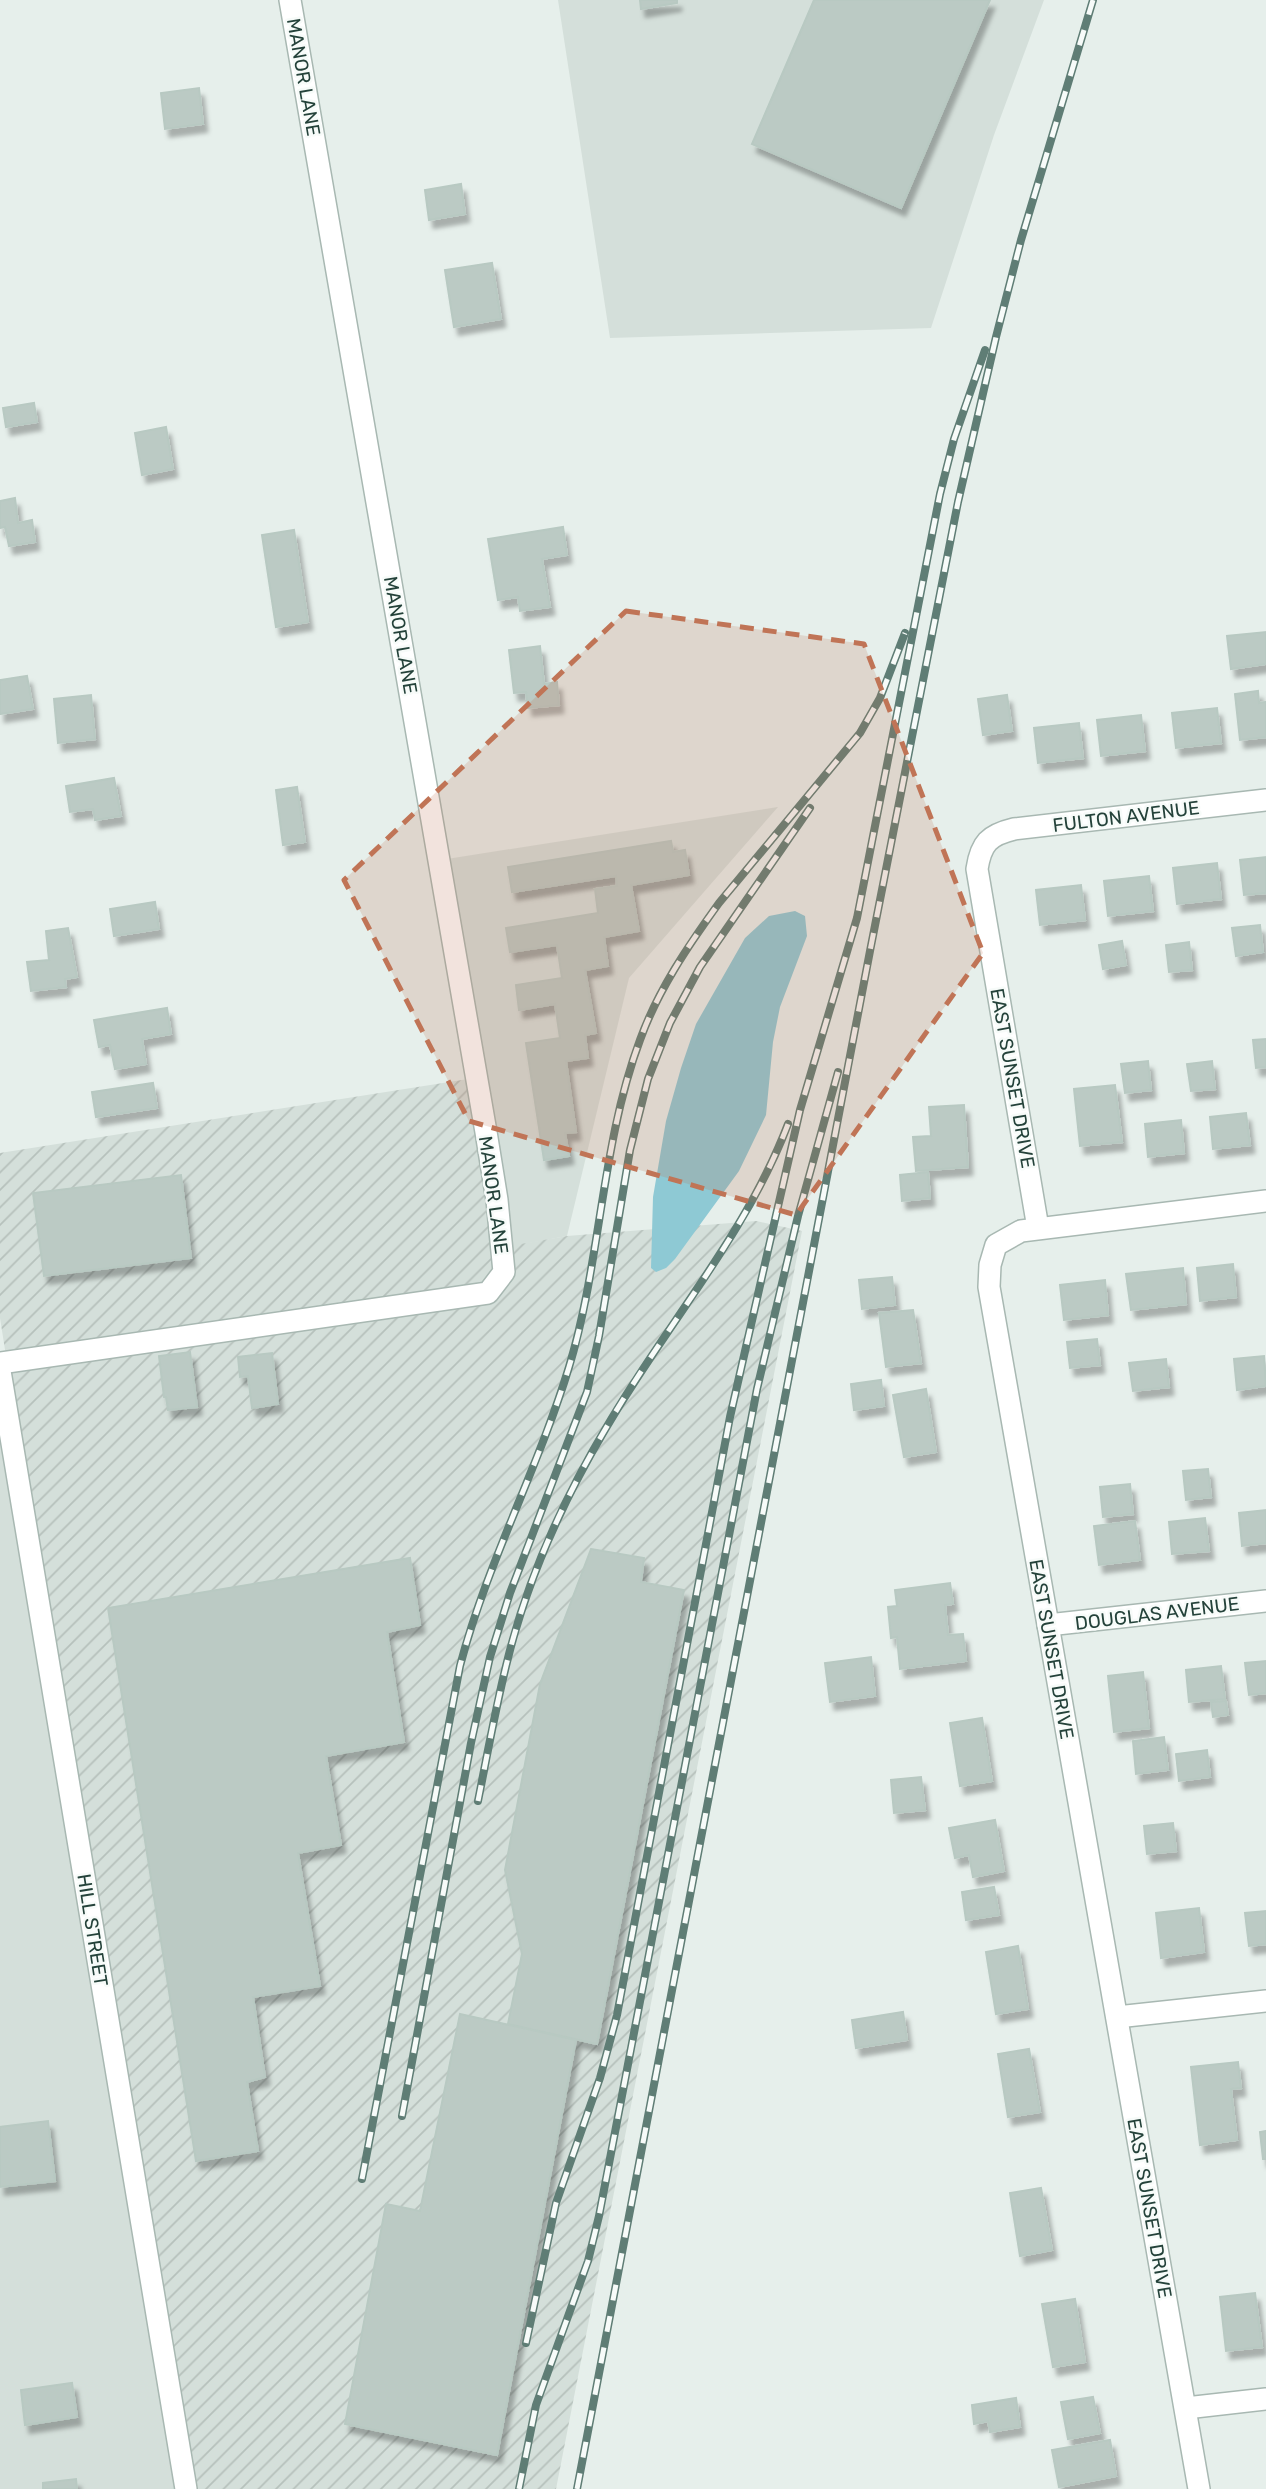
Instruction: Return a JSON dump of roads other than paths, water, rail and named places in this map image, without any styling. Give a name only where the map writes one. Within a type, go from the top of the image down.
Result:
[{"type":"street","name":"MANOR LANE","points":[[0,1363],[488,1293],[504,1272],[497,1200],[482,1107],[290,0]]},
{"type":"street","name":"FULTON AVENUE","points":[[988,840],[1014,829],[1266,800]]},
{"type":"street","name":"EAST SUNSET DRIVE","points":[[988,840],[980,853],[977,869],[1038,1228],[1021,1231],[996,1245],[990,1265],[989,1287],[1199,2489]]},
{"type":"street","points":[[1038,1228],[1266,1201]]},
{"type":"street","name":"HILL STREET","points":[[0,1374],[186,2489]]},
{"type":"street","name":"DOUGLAS AVENUE","points":[[1048,1625],[1266,1601]]},
{"type":"street","points":[[1117,2017],[1266,2001]]},
{"type":"street","points":[[1186,2408],[1266,2399]]},
{"type":"water","points":[[795,911],[805,916],[807,936],[780,1007],[773,1042],[766,1115],[739,1171],[675,1259],[666,1268],[656,1272],[651,1268],[653,1197],[666,1121],[696,1024],[745,938],[769,916]]},
{"type":"railway","points":[[577,2489],[958,502],[1021,240],[1093,0]]},
{"type":"railway","points":[[526,2343],[556,2203],[600,2078],[617,2015],[730,1417],[800,1110],[857,918],[940,494],[954,439],[985,350]]},
{"type":"railway","points":[[362,2179],[460,1666],[484,1590],[543,1442],[569,1367],[588,1286],[617,1120],[640,1040],[665,986],[719,903],[860,733],[880,698],[905,633]]},
{"type":"railway","points":[[402,2116],[471,1743],[490,1657],[510,1593],[587,1392],[630,1150],[648,1079],[670,1023],[700,967],[810,808]]},
{"type":"railway","points":[[519,2489],[536,2405],[588,2261],[599,2216],[757,1389],[798,1216],[838,1072]]},
{"type":"railway","points":[[478,1801],[514,1635],[535,1573],[560,1514],[629,1390],[728,1242],[771,1165],[788,1124]]}]
